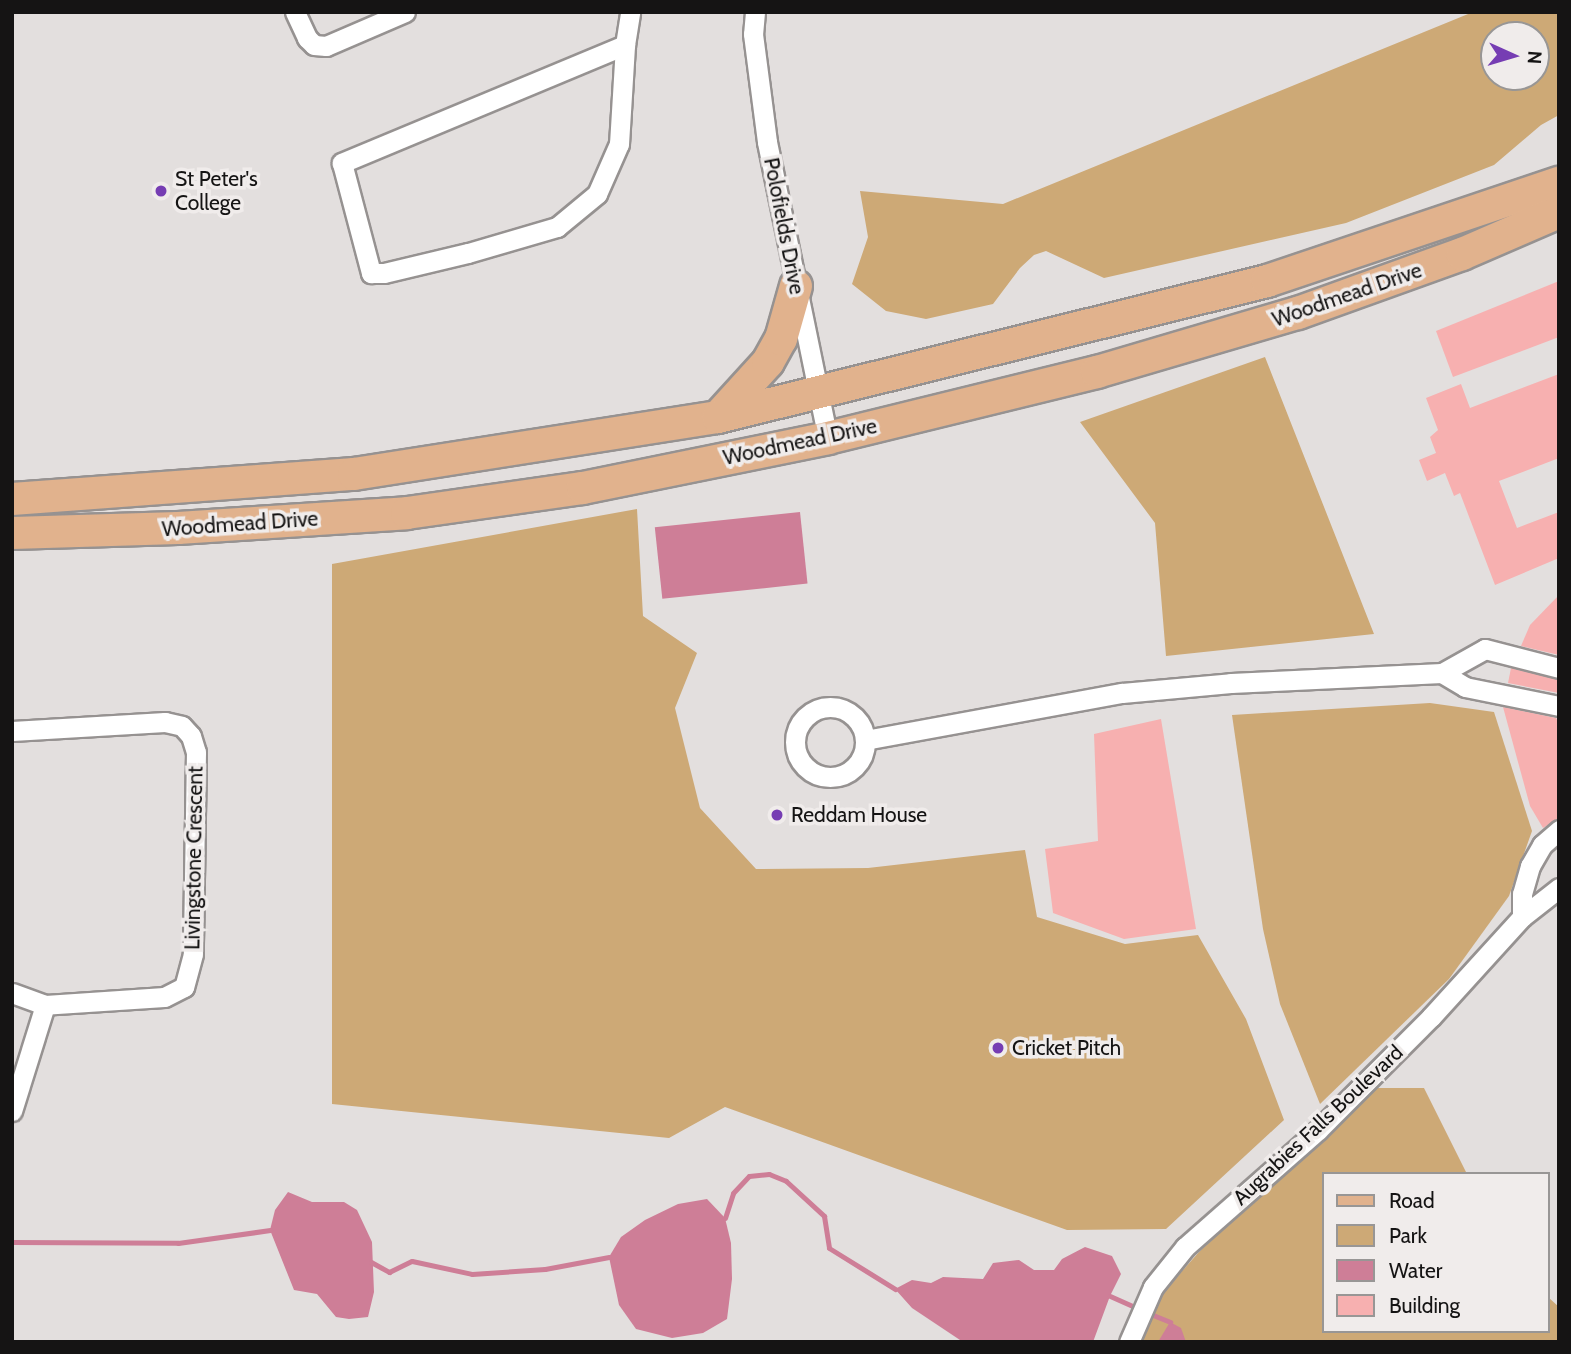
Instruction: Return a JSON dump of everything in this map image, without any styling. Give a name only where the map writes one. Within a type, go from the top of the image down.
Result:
[{"type":"main road","name":"Woodmead Drive","points":[[12,499],[354,474],[718,417],[1267,281],[1559,183]]},
{"type":"main road","name":"Woodmead Drive","points":[[12,533],[178,528],[407,513],[583,488],[828,438],[1097,372],[1298,313],[1462,254],[1559,212]]},
{"type":"main road","points":[[718,417],[768,362],[782,339],[796,286]]},
{"type":"street","points":[[295,12],[307,38],[314,45],[326,46],[405,12]]},
{"type":"street","points":[[625,45],[342,163],[371,273],[384,273],[468,253],[557,227],[597,194],[619,144],[625,45],[630,12]]},
{"type":"street","name":"Polofields Drive","points":[[755,12],[754,34],[760,90],[796,286],[828,438]]},
{"type":"street","points":[[865,740],[1122,694],[1231,683],[1442,673],[1485,649],[1559,668]]},
{"type":"street","points":[[1442,673],[1465,687],[1559,706]]},
{"type":"street","name":"Livingstone Crescent","points":[[12,732],[165,722],[182,726],[191,736],[196,752],[193,954],[184,987],[164,997],[45,1005],[12,993]]},
{"type":"street","points":[[1521,917],[1522,894],[1530,866],[1542,845],[1559,830]]},
{"type":"street","name":"Augrabies Falls Boulevard","points":[[1130,1337],[1153,1287],[1185,1247],[1318,1130],[1404,1045],[1521,917],[1559,888]]},
{"type":"street","points":[[12,1111],[45,1005]]},
{"type":"green space","points":[[1473,12],[1559,12],[1559,115],[1541,125],[1494,165],[1346,223],[1104,278],[1046,251],[1034,255],[1020,268],[993,304],[926,319],[886,311],[852,284],[868,237],[860,191],[1003,204]]},
{"type":"green space","points":[[1265,357],[1374,634],[1166,656],[1155,523],[1080,422]]},
{"type":"green space","points":[[637,509],[643,616],[697,653],[675,708],[700,808],[756,869],[868,868],[1025,850],[1037,917],[1125,944],[1198,935],[1246,1019],[1284,1120],[1166,1229],[1067,1230],[725,1107],[669,1138],[332,1104],[332,564]]},
{"type":"green space","points":[[1430,703],[1494,712],[1532,831],[1509,896],[1449,979],[1320,1104],[1280,1004],[1263,929],[1232,715]]},
{"type":"green space","points":[[1374,1088],[1424,1088],[1466,1172],[1322,1172],[1322,1333],[1550,1333],[1550,1299],[1559,1307],[1559,1342],[1139,1342],[1153,1304],[1199,1252]]},
{"type":"water","points":[[800,512],[808,584],[662,599],[655,527]]},
{"type":"water","points":[[288,1192],[312,1202],[344,1202],[357,1210],[372,1242],[374,1292],[368,1317],[336,1317],[317,1294],[294,1290],[270,1230],[275,1210]]},
{"type":"water","points":[[707,1199],[725,1218],[731,1243],[732,1279],[727,1319],[703,1333],[672,1338],[636,1329],[619,1305],[609,1257],[621,1237],[645,1220],[678,1204]]},
{"type":"water","points":[[1085,1247],[1112,1256],[1121,1274],[1093,1342],[963,1342],[912,1308],[895,1289],[912,1280],[931,1283],[943,1277],[983,1279],[993,1263],[1019,1260],[1034,1270],[1054,1270],[1062,1259]]},
{"type":"water","points":[[1170,1322],[1181,1328],[1186,1342],[1158,1342]]},
{"type":"building","points":[[1559,281],[1559,337],[1453,377],[1436,331]]},
{"type":"building","points":[[1559,374],[1559,458],[1499,481],[1517,528],[1559,512],[1559,558],[1495,585],[1460,493],[1454,496],[1445,473],[1427,481],[1419,460],[1436,453],[1430,437],[1438,430],[1426,398],[1461,384],[1470,408]]},
{"type":"building","points":[[1559,595],[1559,655],[1521,646],[1530,625]]},
{"type":"building","points":[[1511,668],[1559,680],[1559,693],[1508,683]]},
{"type":"building","points":[[1503,707],[1556,718],[1559,723],[1559,818],[1543,828],[1530,806]]},
{"type":"building","points":[[1161,719],[1196,929],[1124,939],[1053,913],[1045,849],[1098,841],[1094,734]]},
{"type":"waterway","points":[[725,1218],[733,1193],[749,1176],[769,1174],[786,1181],[824,1216],[829,1248],[895,1289]]},
{"type":"waterway","points":[[12,1242],[178,1243],[270,1230]]},
{"type":"waterway","points":[[371,1262],[389,1272],[412,1261],[472,1274],[545,1269],[609,1257]]},
{"type":"waterway","points":[[1110,1296],[1139,1309]]},
{"type":"waterway","points":[[1148,1313],[1170,1322]]},
{"type":"place","name":"St Peter's College","points":[[161,191]]},
{"type":"place","name":"Reddam House","points":[[777,815]]},
{"type":"place","name":"Cricket Pitch","points":[[998,1048]]}]
